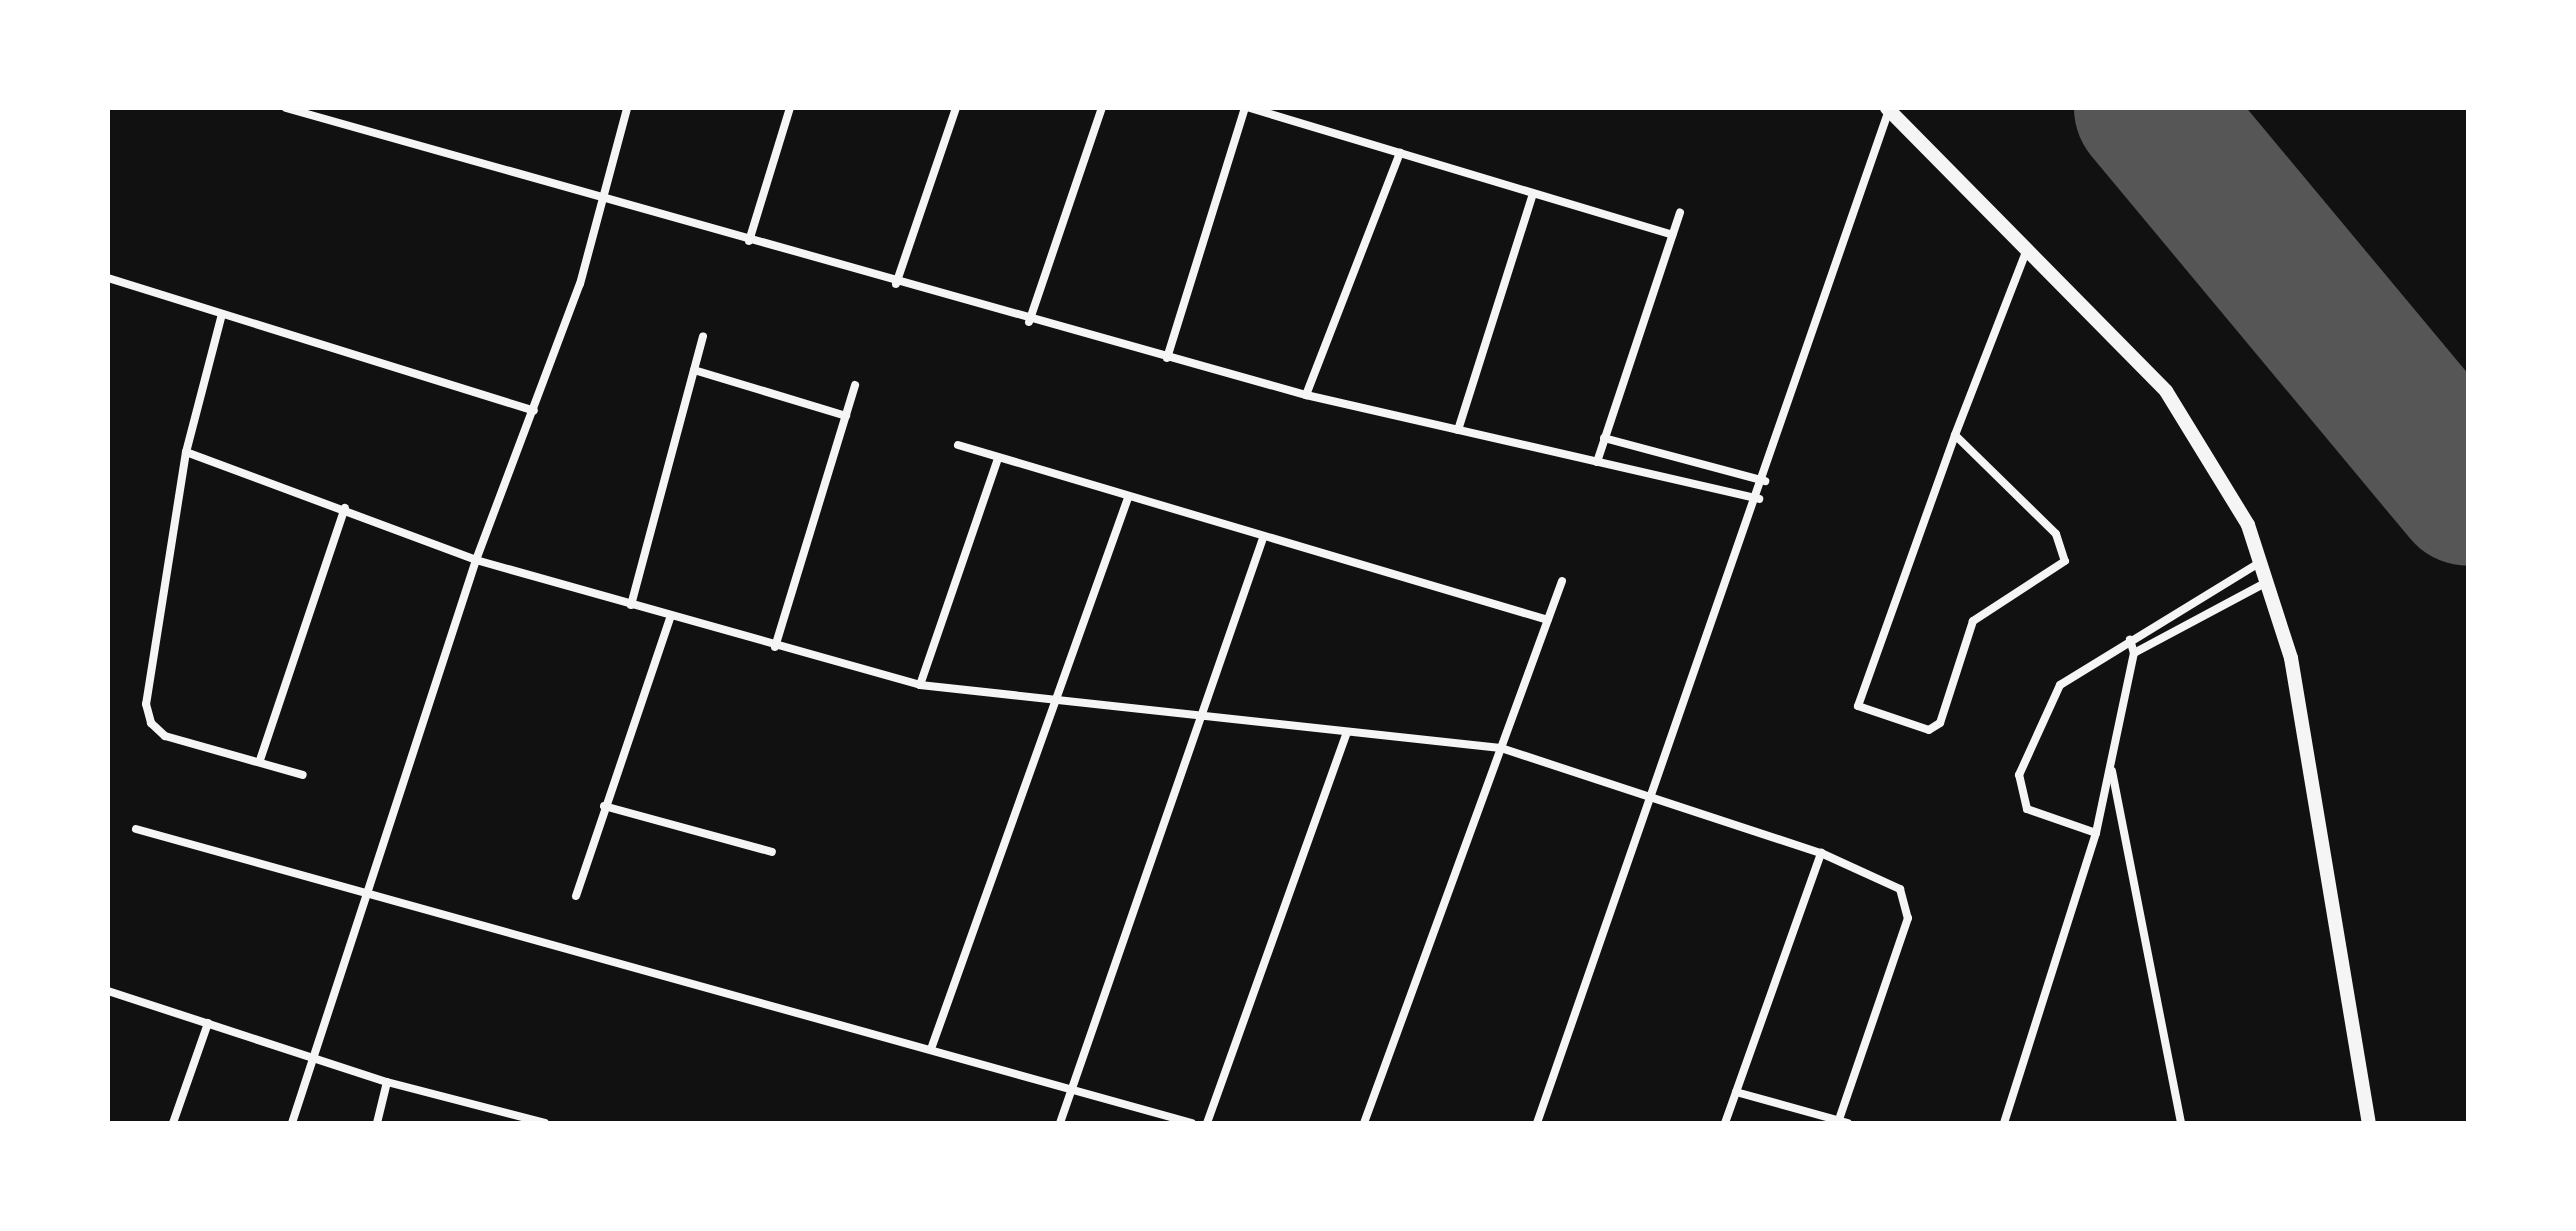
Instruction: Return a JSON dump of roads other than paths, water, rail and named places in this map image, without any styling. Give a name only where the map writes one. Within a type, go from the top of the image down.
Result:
[{"type":"street","points":[[286,108],[1029,322],[1306,395],[1759,499]]},
{"type":"street","points":[[331,121],[335,108]]},
{"type":"street","points":[[292,1123],[476,560],[580,284],[598,198],[627,108]]},
{"type":"street","points":[[749,241],[790,108]]},
{"type":"street","points":[[896,284],[956,108]]},
{"type":"street","points":[[1029,322],[1102,108]]},
{"type":"street","points":[[1167,358],[1248,108],[1672,235]]},
{"type":"street","points":[[1537,1123],[1759,499],[1888,109],[2174,401],[2231,489],[2270,580],[2291,658],[2369,1123]]},
{"type":"street","points":[[1306,395],[1400,153]]},
{"type":"street","points":[[1458,430],[1533,194]]},
{"type":"street","points":[[1597,462],[1680,212]]},
{"type":"street","points":[[1955,435],[2056,534],[2065,561],[1973,621],[1940,723],[1929,730],[1858,706],[1955,435],[2026,252]]},
{"type":"street","points":[[108,278],[534,411]]},
{"type":"street","points":[[222,314],[186,452],[146,704],[151,723],[165,736],[260,760],[303,775]]},
{"type":"street","points":[[631,605],[703,336]]},
{"type":"street","points":[[694,370],[846,416]]},
{"type":"street","points":[[775,647],[855,385]]},
{"type":"street","points":[[1604,438],[1765,481]]},
{"type":"street","points":[[958,445],[1128,498],[1548,620]]},
{"type":"street","points":[[186,452],[345,508],[476,560],[775,647],[920,685],[1052,703],[1501,748],[1821,853],[1900,889],[1907,909],[1843,1122],[1736,1092]]},
{"type":"street","points":[[920,685],[998,459]]},
{"type":"street","points":[[931,1049],[1052,703],[1128,498]]},
{"type":"street","points":[[260,760],[345,508]]},
{"type":"street","points":[[1060,1123],[1263,538]]},
{"type":"street","points":[[2096,833],[2027,809],[2019,775],[2060,685],[2262,561]]},
{"type":"street","points":[[2134,653],[2270,580]]},
{"type":"street","points":[[1364,1123],[1562,581]]},
{"type":"street","points":[[576,896],[604,806],[671,616]]},
{"type":"street","points":[[2004,1123],[2096,833],[2134,653],[2130,640]]},
{"type":"street","points":[[1207,1123],[1347,732]]},
{"type":"street","points":[[2111,766],[2181,1123]]},
{"type":"street","points":[[604,806],[772,852]]},
{"type":"street","points":[[136,829],[367,888],[1192,1123]]},
{"type":"street","points":[[1725,1123],[1821,853]]},
{"type":"street","points":[[108,991],[387,1082],[545,1123]]},
{"type":"street","points":[[173,1123],[208,1023]]},
{"type":"street","points":[[377,1123],[387,1082]]}]
